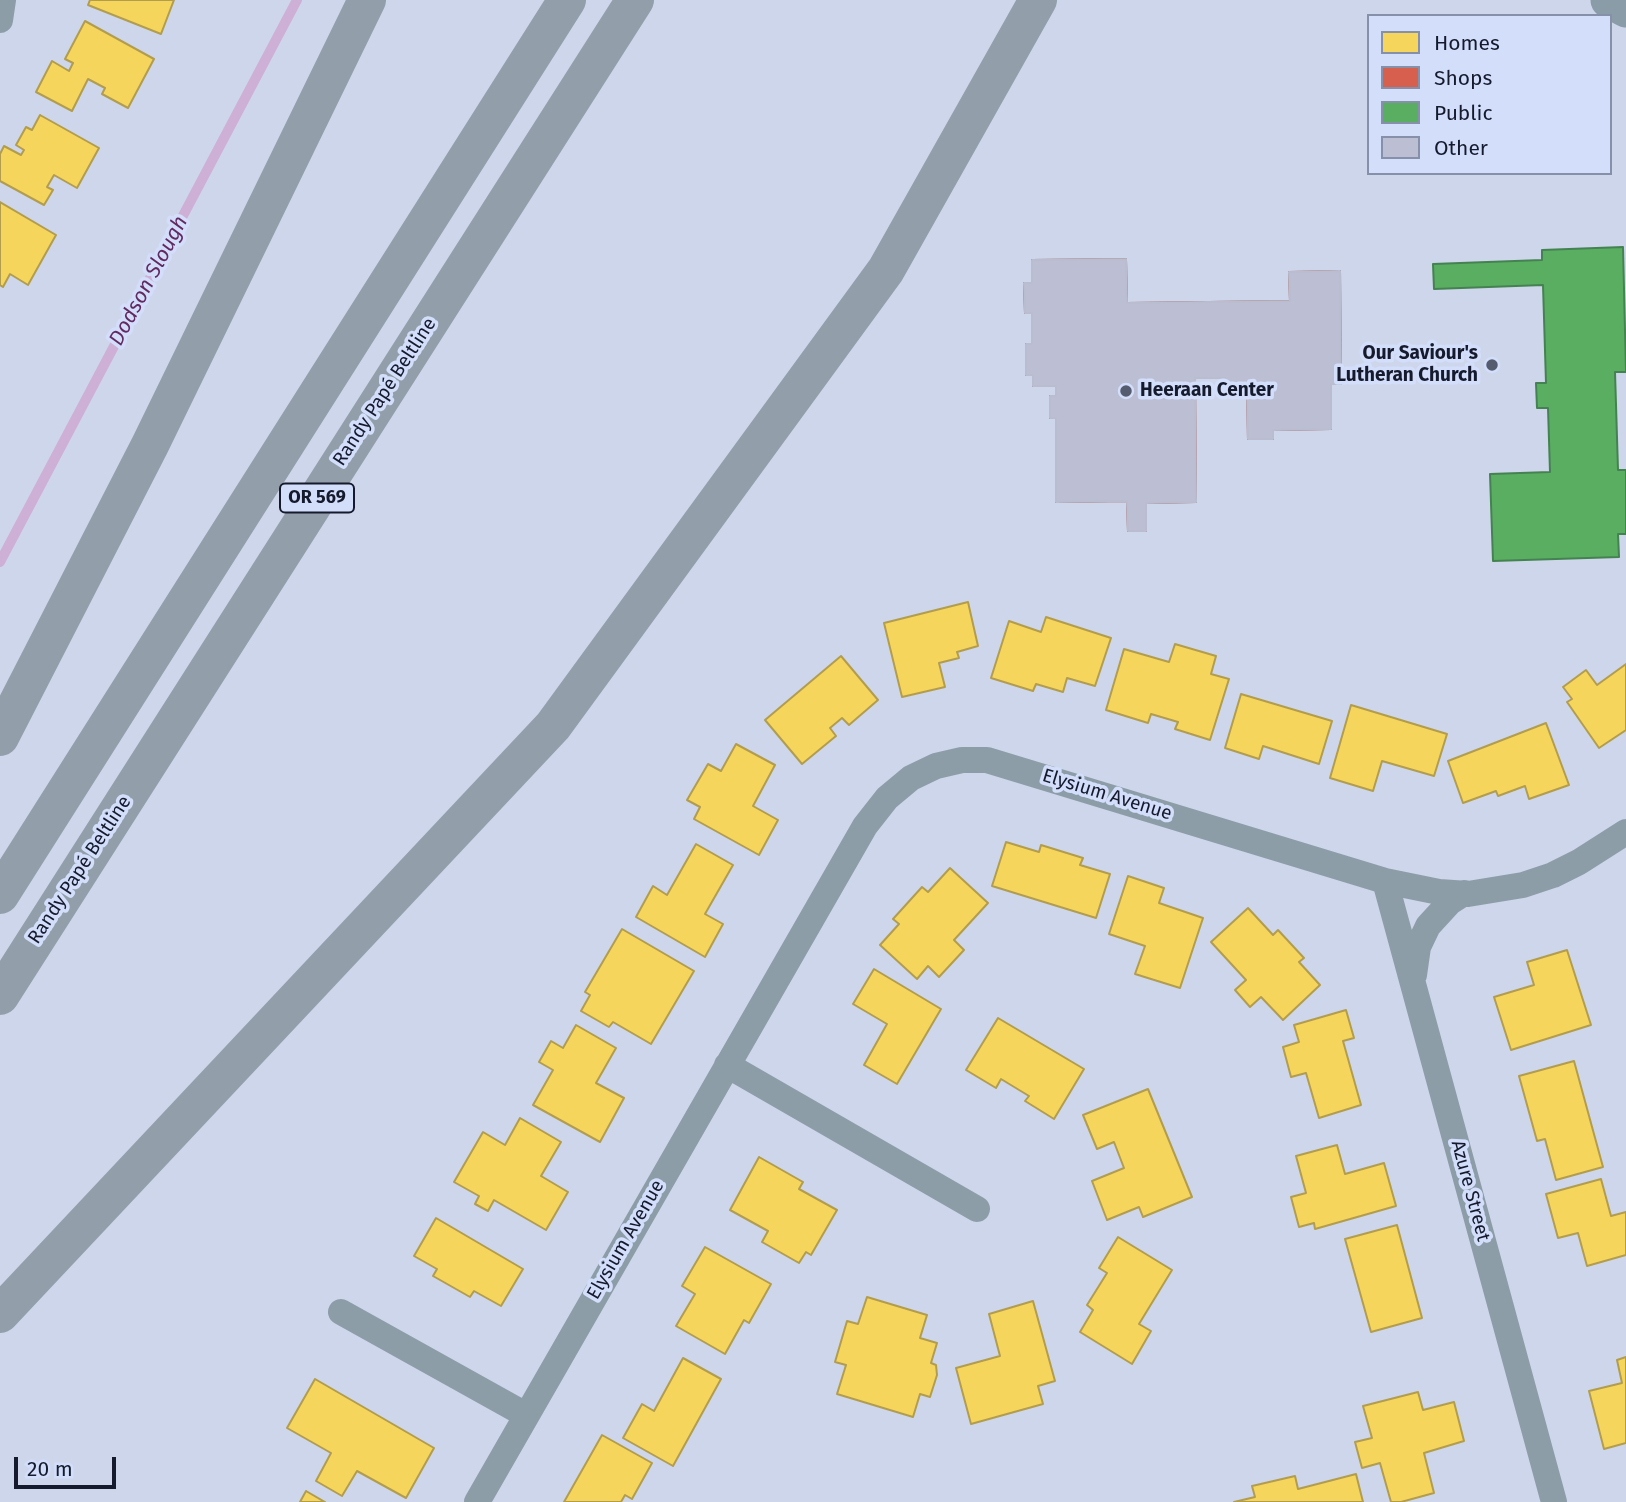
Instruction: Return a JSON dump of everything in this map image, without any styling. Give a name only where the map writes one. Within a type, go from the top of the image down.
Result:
[{"type":"highway","points":[[0,737],[150,445],[367,0]]},
{"type":"highway","name":"OR 569","points":[[0,895],[567,0]]},
{"type":"highway","name":"Randy Papé Beltline","points":[[0,996],[635,0]]},
{"type":"highway","points":[[0,1314],[553,726],[886,270],[1038,0]]},
{"type":"main road","points":[[1609,0],[1626,9]]},
{"type":"street","points":[[0,20],[3,0]]},
{"type":"street","name":"Elysium Avenue","points":[[477,1502],[865,825],[887,799],[911,778],[936,766],[961,760],[987,760],[1385,881],[1439,892],[1495,891],[1553,875],[1626,832]]},
{"type":"street","name":"Azure Street","points":[[1385,881],[1554,1502]]},
{"type":"street","points":[[1413,984],[1415,958],[1423,936],[1435,917],[1464,893]]},
{"type":"street","points":[[727,1065],[977,1209]]},
{"type":"street","points":[[341,1312],[526,1415]]},
{"type":"building: Homes","points":[[90,0],[174,0],[161,34],[88,5]]},
{"type":"building: Homes","points":[[85,21],[154,59],[128,108],[102,94],[105,88],[88,79],[72,111],[36,92],[52,61],[69,71],[73,63],[65,59]]},
{"type":"building: Homes","points":[[40,115],[99,148],[77,188],[54,175],[47,187],[53,190],[44,205],[0,181],[0,154],[4,146],[21,155],[24,150],[16,145],[26,127],[32,130]]},
{"type":"building: Homes","points":[[0,202],[56,235],[28,285],[10,274],[3,287],[0,285]]},
{"type":"building: Homes","points":[[968,602],[978,646],[957,652],[959,658],[939,663],[945,687],[902,697],[884,623]]},
{"type":"building: Homes","points":[[1046,617],[1111,638],[1095,686],[1067,678],[1063,692],[1036,684],[1033,691],[991,678],[1009,621],[1041,632]]},
{"type":"building: Homes","points":[[1175,644],[1216,656],[1211,674],[1229,679],[1210,740],[1175,729],[1178,722],[1151,714],[1148,723],[1106,710],[1124,649],[1169,662]]},
{"type":"building: Homes","points":[[841,656],[878,700],[849,725],[842,718],[830,728],[836,736],[802,764],[765,720]]},
{"type":"building: Homes","points":[[1626,664],[1626,730],[1599,748],[1567,702],[1572,699],[1563,687],[1586,670],[1597,685]]},
{"type":"building: Homes","points":[[1241,694],[1332,721],[1319,764],[1263,746],[1259,759],[1225,748]]},
{"type":"building: Homes","points":[[1351,705],[1447,734],[1434,776],[1382,761],[1373,791],[1330,778]]},
{"type":"building: Homes","points":[[1546,723],[1569,785],[1529,799],[1525,786],[1498,796],[1496,791],[1463,803],[1448,761]]},
{"type":"building: Homes","points":[[736,744],[775,765],[753,806],[778,820],[759,855],[694,819],[700,807],[687,800],[708,764],[721,771]]},
{"type":"building: Homes","points":[[1006,842],[1039,852],[1041,845],[1083,858],[1080,865],[1110,874],[1096,918],[992,886]]},
{"type":"building: Homes","points":[[696,844],[733,865],[705,914],[723,924],[705,957],[636,917],[653,886],[667,895]]},
{"type":"building: Homes","points":[[950,868],[988,903],[954,940],[964,950],[939,977],[928,966],[917,979],[880,945],[899,924],[893,919],[922,887],[928,892]]},
{"type":"building: Homes","points":[[1128,876],[1164,888],[1159,903],[1203,918],[1180,988],[1135,974],[1145,946],[1109,934]]},
{"type":"building: Homes","points":[[1248,908],[1273,935],[1278,930],[1304,958],[1299,962],[1320,985],[1283,1020],[1261,997],[1250,1007],[1235,990],[1246,980],[1211,942]]},
{"type":"building: Homes","points":[[622,929],[694,971],[651,1044],[613,1022],[609,1027],[581,1011],[590,995],[585,992]]},
{"type":"building: Homes","points":[[1567,950],[1591,1025],[1511,1050],[1494,997],[1534,985],[1527,962]]},
{"type":"building: Homes","points":[[874,969],[941,1009],[897,1084],[864,1065],[887,1024],[853,1004]]},
{"type":"building: Homes","points":[[1346,1010],[1354,1038],[1343,1041],[1361,1105],[1319,1118],[1306,1073],[1291,1077],[1283,1047],[1299,1042],[1294,1025]]},
{"type":"building: Homes","points":[[998,1018],[1084,1069],[1054,1119],[1025,1101],[1029,1096],[1001,1079],[996,1088],[966,1070]]},
{"type":"building: Homes","points":[[576,1025],[616,1048],[596,1083],[624,1098],[600,1142],[533,1105],[553,1070],[539,1062],[551,1041],[563,1048]]},
{"type":"building: Homes","points":[[1574,1061],[1603,1167],[1556,1180],[1545,1139],[1537,1141],[1519,1076]]},
{"type":"building: Homes","points":[[1148,1089],[1192,1197],[1143,1217],[1139,1207],[1107,1220],[1092,1181],[1124,1168],[1114,1142],[1097,1149],[1083,1115]]},
{"type":"building: Homes","points":[[520,1118],[561,1142],[541,1176],[568,1192],[546,1230],[494,1200],[488,1211],[475,1204],[479,1196],[454,1182],[483,1132],[505,1145]]},
{"type":"building: Homes","points":[[1337,1145],[1345,1174],[1384,1163],[1396,1206],[1315,1229],[1314,1223],[1299,1227],[1291,1197],[1306,1193],[1296,1156]]},
{"type":"building: Homes","points":[[759,1157],[803,1182],[799,1189],[837,1210],[811,1255],[806,1252],[799,1263],[762,1242],[768,1231],[730,1210]]},
{"type":"building: Homes","points":[[1601,1179],[1611,1216],[1626,1212],[1626,1255],[1587,1266],[1578,1233],[1558,1238],[1546,1194]]},
{"type":"building: Homes","points":[[436,1218],[523,1269],[501,1306],[474,1291],[470,1297],[433,1276],[437,1269],[414,1256]]},
{"type":"building: Homes","points":[[1397,1225],[1422,1318],[1371,1332],[1345,1239]]},
{"type":"building: Homes","points":[[1118,1237],[1172,1270],[1139,1324],[1151,1331],[1132,1364],[1080,1332],[1093,1310],[1087,1305],[1107,1273],[1099,1268]]},
{"type":"building: Homes","points":[[705,1247],[771,1284],[749,1323],[744,1320],[725,1354],[676,1326],[695,1294],[682,1286]]},
{"type":"building: Homes","points":[[867,1297],[927,1315],[920,1338],[937,1343],[931,1363],[936,1365],[937,1375],[930,1397],[920,1394],[913,1417],[837,1394],[846,1365],[835,1362],[847,1321],[858,1324]]},
{"type":"building: Homes","points":[[1033,1301],[1055,1381],[1038,1386],[1043,1404],[971,1424],[956,1368],[1000,1356],[989,1314]]},
{"type":"building: Homes","points":[[1626,1357],[1626,1443],[1604,1449],[1589,1391],[1622,1383],[1617,1360]]},
{"type":"building: Homes","points":[[683,1358],[721,1379],[673,1466],[623,1438],[642,1404],[654,1411]]},
{"type":"building: Homes","points":[[315,1379],[434,1448],[406,1498],[357,1471],[342,1496],[316,1481],[331,1453],[287,1428]]},
{"type":"building: Homes","points":[[1418,1392],[1423,1410],[1454,1402],[1464,1441],[1424,1453],[1434,1493],[1391,1502],[1380,1463],[1362,1468],[1355,1442],[1372,1438],[1363,1406]]},
{"type":"building: Homes","points":[[602,1435],[652,1463],[632,1499],[625,1495],[621,1502],[564,1502]]},
{"type":"building: Homes","points":[[1356,1474],[1363,1502],[1234,1502],[1255,1497],[1252,1486],[1295,1476],[1298,1489]]},
{"type":"building: Homes","points":[[306,1491],[325,1502],[300,1502]]},
{"type":"building: Shops","name":"Heeraan Center","points":[[1126,259],[1127,303],[1290,301],[1289,272],[1340,271],[1341,384],[1331,384],[1331,429],[1273,430],[1273,439],[1248,439],[1247,386],[1225,386],[1225,378],[1195,378],[1196,502],[1146,503],[1146,531],[1128,531],[1127,501],[1056,502],[1056,418],[1050,418],[1050,396],[1056,396],[1056,386],[1033,386],[1033,375],[1026,375],[1026,344],[1032,344],[1032,313],[1025,313],[1024,283],[1032,283],[1032,260]],"holes":[[[1226,315],[1226,348],[1194,348],[1194,316]]]},
{"type":"building: Public","points":[[1623,247],[1626,372],[1615,372],[1618,470],[1626,470],[1626,534],[1618,534],[1619,557],[1493,561],[1490,474],[1550,472],[1548,408],[1537,408],[1536,383],[1546,383],[1543,285],[1434,289],[1433,264],[1542,260],[1542,250]]},
{"type":"building: Other","name":"Heeraan Center","points":[[1126,259],[1127,303],[1290,301],[1289,272],[1340,271],[1341,384],[1331,384],[1331,429],[1273,430],[1273,439],[1248,439],[1247,386],[1225,386],[1225,378],[1195,378],[1196,502],[1146,503],[1146,531],[1128,531],[1127,501],[1056,502],[1056,418],[1050,418],[1050,396],[1056,396],[1056,386],[1033,386],[1033,375],[1026,375],[1026,344],[1032,344],[1032,313],[1025,313],[1024,283],[1032,283],[1032,260]]},
{"type":"waterway","name":"Dodson Slough","points":[[0,562],[297,0]]},
{"type":"place","name":"Our Saviour's Lutheran Church","points":[[1492,365]]},
{"type":"place","name":"Heeraan Center","points":[[1126,391]]}]
